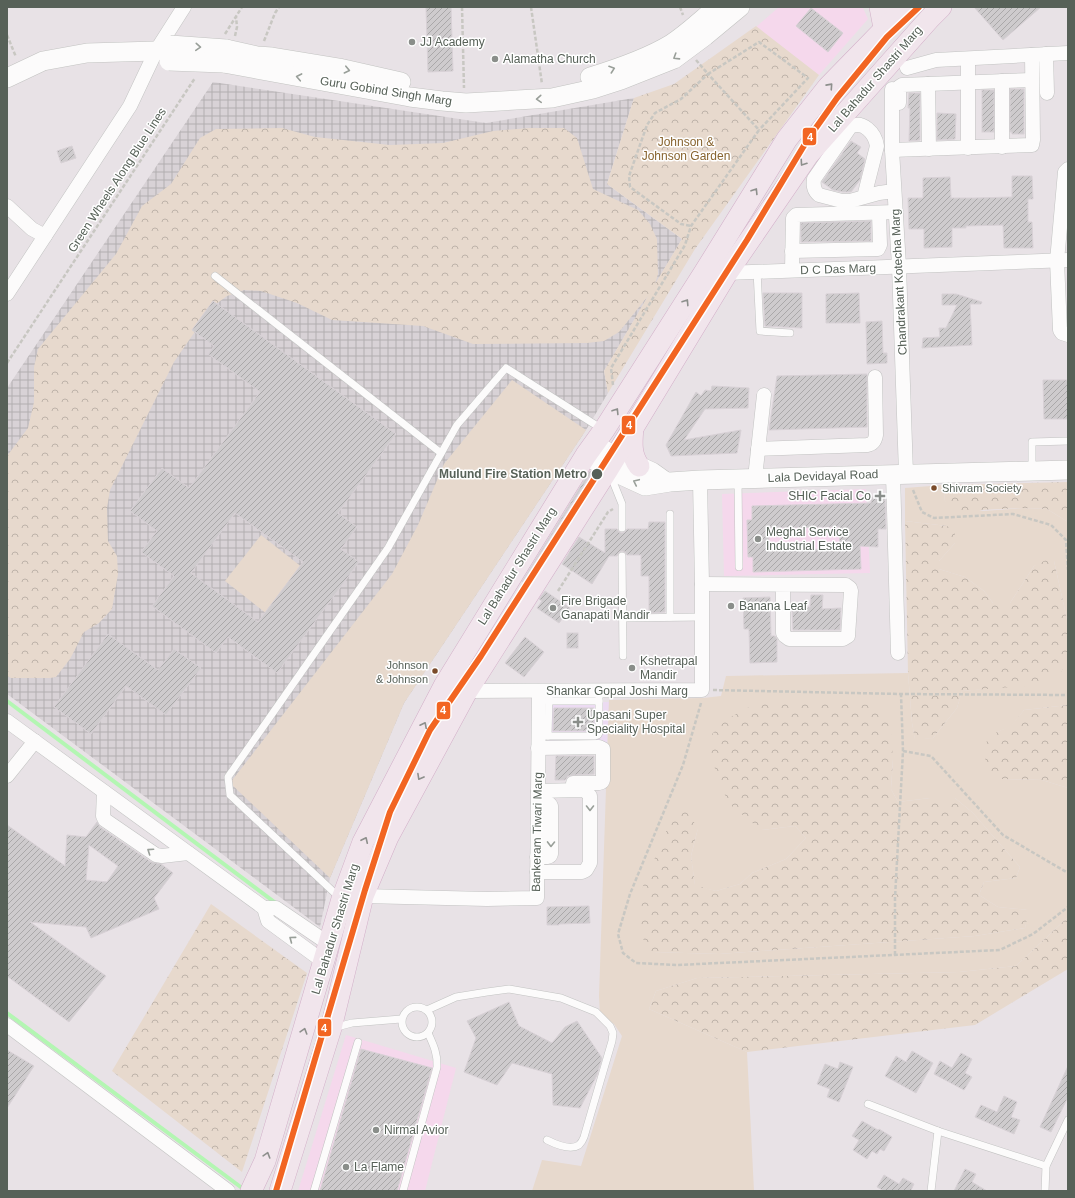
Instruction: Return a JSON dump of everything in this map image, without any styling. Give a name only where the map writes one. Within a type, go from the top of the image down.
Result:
[{"type":"main road","points":[[880,7],[884,28]]},
{"type":"main road","name":"Lal Bahadur Shastri Marg","points":[[251,1191],[265,1161],[342,899],[363,842],[444,686],[594,443],[704,273],[787,139],[828,87],[906,7]]},
{"type":"main road","name":"Lal Bahadur Shastri Marg","points":[[280,1191],[331,1028],[363,896],[388,837],[467,691],[612,462],[727,273],[808,155],[939,7]]},
{"type":"main road","points":[[633,426],[632,452],[635,461],[639,466]]},
{"type":"street","points":[[7,294],[165,52],[184,7]]},
{"type":"street","name":"Guru Gobind Singh Marg","points":[[227,53],[429,99],[466,103],[552,98],[593,89],[622,80],[674,59],[717,7]]},
{"type":"street","name":"Guru Gobind Singh Marg","points":[[14,74],[43,61],[87,53],[227,53],[272,57],[339,68],[417,85],[464,89],[562,84],[622,66],[652,54],[697,33],[740,7]]},
{"type":"street","points":[[1046,58],[1068,53]]},
{"type":"street","points":[[1032,55],[1033,143],[1032,145],[896,149],[899,88],[902,86],[1032,80]]},
{"type":"street","points":[[907,68],[936,60],[1032,55],[1068,62]]},
{"type":"street","points":[[1046,58],[1047,93]]},
{"type":"street","points":[[964,59],[965,148]]},
{"type":"street","points":[[1002,81],[1002,147]]},
{"type":"street","points":[[928,84],[929,149]]},
{"type":"street","name":"Chandrakant Kotecha Marg","points":[[892,89],[896,149],[894,191],[898,266],[900,474],[898,653]]},
{"type":"street","points":[[864,197],[877,146],[872,133],[864,127],[853,125],[850,127],[814,179],[816,193],[842,201],[850,201],[883,192],[894,191]]},
{"type":"street","points":[[1068,169],[1066,169],[1065,172],[1063,278],[1060,330],[1062,333],[1068,335]]},
{"type":"street","points":[[7,206],[32,229],[45,236]]},
{"type":"street","points":[[792,270],[794,216],[896,212]]},
{"type":"street","points":[[792,251],[878,249],[880,245],[879,213]]},
{"type":"street","name":"D C Das Marg","points":[[727,273],[1063,260]]},
{"type":"street","points":[[758,449],[871,444],[876,438],[875,377]]},
{"type":"street","points":[[746,479],[758,449],[764,395]]},
{"type":"street","name":"Lala Devidayal Road","points":[[594,443],[612,462],[644,486],[666,482],[700,480],[1068,470]]},
{"type":"street","points":[[612,462],[639,466],[652,472],[666,482]]},
{"type":"street","name":"Shankar Gopal Joshi Marg","points":[[444,686],[467,691],[545,697],[599,696],[702,690],[700,480]]},
{"type":"street","points":[[702,584],[846,585],[851,591],[848,636],[843,639],[789,639],[785,636],[783,633],[784,585]]},
{"type":"street","name":"Bankeram Tiwari Marg","points":[[363,896],[487,899],[537,898],[539,872],[540,792],[545,697]]},
{"type":"street","points":[[7,720],[264,908],[276,908],[327,953]]},
{"type":"street","points":[[7,776],[35,741]]},
{"type":"street","points":[[540,792],[599,783],[603,780],[603,751],[601,748],[542,742]]},
{"type":"street","points":[[539,872],[582,872],[586,870],[590,863],[590,796],[588,793],[584,790],[540,792]]},
{"type":"street","points":[[104,792],[103,816],[105,820],[156,855],[162,856],[188,853]]},
{"type":"street","points":[[264,908],[268,921],[327,953]]},
{"type":"street","points":[[7,1025],[228,1191]]},
{"type":"lane","points":[[757,272],[760,331],[790,333]]},
{"type":"lane","points":[[215,276],[441,454]]},
{"type":"lane","points":[[342,899],[230,795],[228,777],[388,548],[457,425],[506,368],[594,443]]},
{"type":"lane","points":[[1032,471],[1032,442],[1068,441]]},
{"type":"lane","points":[[612,462],[622,504],[622,528]]},
{"type":"lane","points":[[739,567],[746,479]]},
{"type":"lane","points":[[670,514],[670,617]]},
{"type":"lane","points":[[622,556],[622,656]]},
{"type":"lane","points":[[622,618],[702,616]]},
{"type":"lane","points":[[542,742],[598,735],[599,696]]},
{"type":"lane","points":[[427,1010],[432,1019],[431,1029],[428,1033],[419,1038],[409,1036],[402,1028],[401,1024],[404,1014],[412,1008],[417,1007],[427,1010],[456,997],[509,989],[561,998],[596,1012],[610,1026],[613,1033],[612,1041],[584,1137],[580,1145],[572,1148],[555,1144],[547,1140]]},
{"type":"lane","points":[[331,1028],[352,1023],[402,1018]]},
{"type":"lane","points":[[405,1189],[437,1067],[438,1060],[428,1033]]},
{"type":"lane","points":[[314,1191],[358,1042]]},
{"type":"lane","points":[[868,1104],[938,1131],[1046,1166]]},
{"type":"lane","points":[[1045,1191],[1046,1166],[1068,1120]]},
{"type":"lane","points":[[931,1191],[938,1131]]},
{"type":"path","points":[[227,53],[242,7]]},
{"type":"path","points":[[257,56],[279,7]]},
{"type":"path","points":[[462,7],[464,89]]},
{"type":"path","points":[[531,7],[542,85]]},
{"type":"path","points":[[7,35],[14,74]]},
{"type":"path","points":[[623,400],[613,385],[611,368],[685,245],[691,226],[759,130],[808,78],[759,42],[708,74],[681,99],[656,113],[647,125],[629,176],[630,187],[681,224],[691,226]]},
{"type":"path","points":[[708,74],[759,130]]},
{"type":"path","name":"Green Wheels Along Blue Lines","points":[[7,363],[196,76]]},
{"type":"path","points":[[900,474],[922,512],[934,518],[1013,514],[1051,525],[1066,540],[1068,570]]},
{"type":"path","points":[[558,591],[608,512],[622,504]]},
{"type":"path","points":[[1068,695],[901,694],[702,690],[703,698],[683,765],[630,894],[618,934],[623,953],[636,963],[677,965],[1000,950],[1033,934],[1068,907]]},
{"type":"path","points":[[895,955],[895,898],[903,751],[901,694]]},
{"type":"path","points":[[903,751],[931,756],[1003,834],[1068,873]]},
{"type":"shaded area","points":[[779,7],[859,7],[863,8],[868,19],[819,75],[756,27]]},
{"type":"shaded area","name":"Johnson & Johnson","points":[[213,82],[486,123],[634,98],[607,184],[682,239],[604,371],[608,393],[586,430],[404,703],[330,878],[320,927],[7,694],[7,388]]},
{"type":"shaded area","name":"Meghal Service Industrial Estate","points":[[866,489],[870,573],[724,576],[722,494]]},
{"type":"shaded area","name":"Upasani Super Speciality Hospital","points":[[609,702],[607,746],[548,741],[550,703]]},
{"type":"shaded area","points":[[346,1035],[456,1068],[425,1191],[298,1191]]},
{"type":"green space","name":"Johnson & Johnson Garden","points":[[756,26],[819,75],[695,249],[608,393],[604,371],[648,296],[619,332],[604,341],[587,343],[473,344],[423,326],[332,320],[297,303],[261,291],[244,290],[227,296],[212,307],[174,362],[110,490],[107,508],[108,541],[117,556],[118,574],[112,609],[99,623],[84,632],[70,659],[56,677],[11,678],[7,676],[7,456],[28,428],[34,402],[34,367],[38,349],[116,254],[142,206],[171,184],[200,138],[216,129],[282,128],[315,137],[390,145],[443,143],[493,131],[529,128],[564,128],[577,138],[593,189],[638,210],[650,224],[657,239],[658,274],[655,284],[682,239],[607,184],[634,98],[674,84]]},
{"type":"green space","points":[[512,380],[586,430],[404,703],[330,878],[230,783],[392,574],[418,525],[444,464]]},
{"type":"green space","points":[[1068,482],[1068,522],[1047,509],[1023,508],[958,511],[945,501],[943,485]]},
{"type":"green space","points":[[943,485],[945,501],[983,511],[1023,508],[1047,509],[1068,522],[1068,624],[1054,561],[1034,566],[1010,603],[993,603],[984,591],[965,577],[939,569],[939,561],[955,543],[947,526],[905,521],[905,488]]},
{"type":"green space","points":[[905,521],[947,526],[955,531],[955,543],[939,561],[939,569],[965,577],[984,591],[993,603],[1010,603],[1034,566],[1048,559],[1054,561],[1068,624],[1067,661],[1060,674],[1037,685],[962,691],[957,708],[933,738],[915,740],[912,723],[908,673]]},
{"type":"green space","points":[[261,535],[303,568],[267,614],[225,581]]},
{"type":"green space","points":[[1068,627],[1068,705],[1024,710],[1011,727],[997,732],[1002,779],[1042,780],[1068,788],[1068,917],[1016,966],[959,972],[697,978],[656,991],[649,1009],[747,1052],[754,1191],[532,1191],[542,1160],[581,1166],[622,1036],[614,1024],[600,1015],[599,996],[609,700],[703,698],[721,696],[726,676],[908,673],[912,723],[915,739],[933,738],[957,708],[962,691],[982,689],[1067,661]],"holes":[[[893,759],[891,789],[898,802],[930,798],[955,798],[973,813],[1020,867],[1016,878],[984,882],[979,895],[998,907],[1028,910],[1025,928],[975,936],[719,954],[652,952],[698,828],[691,856],[695,886],[716,891],[740,884],[752,873],[786,859],[806,838],[795,826],[761,830]]]},
{"type":"green space","points":[[764,699],[825,701],[873,705],[890,720],[893,759],[891,789],[898,802],[930,798],[955,798],[973,813],[1020,867],[1016,878],[984,882],[979,895],[998,907],[1029,910],[1025,928],[975,936],[719,954],[651,952],[639,932],[643,886],[676,808],[684,808],[698,828],[691,856],[695,885],[716,891],[740,884],[752,873],[786,859],[806,838],[795,826],[761,830],[728,803],[711,758],[712,734],[727,719]]},
{"type":"green space","points":[[1068,705],[1068,788],[1042,780],[1002,779],[986,767],[984,744],[997,732],[1011,726],[1024,710]]},
{"type":"green space","points":[[211,904],[307,973],[242,1172],[112,1071]]},
{"type":"green space","points":[[1068,917],[1068,969],[975,1025],[747,1052],[649,1009],[656,991],[697,978],[959,972],[1016,966]]},
{"type":"building","points":[[426,7],[451,7],[453,71],[428,72]]},
{"type":"building","points":[[974,7],[1041,7],[1003,40]]},
{"type":"building","points":[[811,8],[843,33],[828,52],[796,26]]},
{"type":"building","points":[[1010,89],[1024,89],[1024,134],[1012,134],[1012,132],[1010,132]]},
{"type":"building","points":[[982,90],[994,90],[994,132],[982,132]]},
{"type":"building","points":[[909,93],[920,93],[920,140],[909,141]]},
{"type":"building","points":[[937,113],[956,114],[955,139],[937,140]]},
{"type":"building","points":[[851,141],[861,147],[857,153],[865,159],[860,180],[851,192],[833,190],[822,182]]},
{"type":"building","points":[[72,146],[76,158],[61,163],[57,151]]},
{"type":"building","points":[[1012,176],[1032,176],[1033,199],[1028,199],[1028,222],[1032,222],[1033,248],[1004,248],[1003,225],[952,228],[952,247],[924,248],[924,229],[909,229],[908,198],[923,198],[923,178],[950,177],[951,198],[975,198],[1012,197]]},
{"type":"building","points":[[871,221],[871,241],[801,242],[801,223]]},
{"type":"building","points":[[763,293],[802,293],[802,328],[765,326]]},
{"type":"building","points":[[859,293],[860,323],[826,323],[826,294]]},
{"type":"building","points":[[942,294],[956,294],[982,302],[981,304],[970,304],[972,345],[922,348],[923,338],[940,337],[939,328],[946,328],[957,305],[942,305]]},
{"type":"building","points":[[213,301],[396,434],[338,513],[357,527],[341,549],[359,562],[277,673],[228,637],[216,653],[152,606],[174,576],[141,552],[157,531],[130,511],[162,468],[189,488],[260,392],[208,354],[214,346],[192,330]],"holes":[[[235,513],[303,562],[258,622],[191,573]]]},
{"type":"building","points":[[882,321],[883,353],[887,353],[887,363],[867,364],[866,322]]},
{"type":"building","points":[[867,374],[867,427],[769,430],[777,376]]},
{"type":"building","points":[[1043,380],[1068,380],[1068,419],[1044,419]]},
{"type":"building","points":[[712,386],[749,388],[748,408],[705,409],[684,440],[741,430],[737,453],[671,456],[666,445],[696,392],[701,396],[705,390],[711,391]]},
{"type":"building","points":[[590,471],[592,472],[522,582]]},
{"type":"building","name":"Meghal Service Industrial Estate","points":[[871,497],[885,498],[886,529],[878,529],[878,547],[860,546],[861,569],[753,572],[753,557],[748,557],[747,520],[752,520],[752,506],[871,503]],"holes":[[[839,527],[840,549],[769,550],[769,528]]]},
{"type":"building","points":[[649,522],[665,522],[665,612],[649,613],[649,576],[641,576],[641,555],[627,555],[622,551],[619,552],[617,556],[609,556],[592,584],[562,564],[579,537],[605,553],[605,529],[617,529],[622,533],[627,529],[648,529]]},
{"type":"building","name":"Fire Brigade Ganapati Mandir","points":[[545,591],[570,608],[559,623],[537,608],[542,601],[539,599]]},
{"type":"building","points":[[811,595],[823,595],[822,609],[841,608],[840,630],[793,630],[792,608],[810,607]]},
{"type":"building","points":[[770,597],[771,636],[775,636],[777,639],[777,662],[750,663],[749,629],[744,629],[743,598]]},
{"type":"building","points":[[567,633],[578,633],[578,648],[567,648]]},
{"type":"building","points":[[108,634],[158,670],[174,649],[201,668],[166,715],[126,686],[91,734],[54,707]]},
{"type":"building","points":[[525,637],[544,652],[524,677],[505,663]]},
{"type":"building","points":[[554,708],[594,708],[594,731],[553,731]]},
{"type":"building","points":[[556,756],[594,756],[594,774],[573,775],[568,776],[565,780],[555,780]]},
{"type":"building","points":[[97,822],[100,827],[151,862],[161,864],[173,873],[154,898],[159,909],[91,938],[86,927],[30,922],[106,976],[69,1022],[7,976],[7,825],[65,866],[67,835],[86,837]],"holes":[[[89,845],[118,866],[107,882],[86,880]]]},
{"type":"building","points":[[589,906],[590,923],[547,925],[547,907]]},
{"type":"building","points":[[509,1002],[519,1026],[552,1043],[565,1027],[577,1021],[602,1058],[597,1075],[580,1108],[553,1105],[552,1074],[512,1063],[497,1085],[464,1072],[476,1038],[467,1021]]},
{"type":"building","name":"Nirmal Avior","points":[[361,1049],[432,1068],[397,1191],[320,1191]]},
{"type":"building","points":[[7,1050],[34,1066],[7,1108]]},
{"type":"building","points":[[912,1051],[933,1063],[916,1093],[885,1076],[896,1056],[906,1062]]},
{"type":"building","points":[[961,1053],[972,1059],[965,1073],[972,1077],[964,1090],[934,1074],[940,1061],[952,1068]]},
{"type":"building","points":[[840,1062],[853,1067],[839,1102],[827,1097],[830,1089],[817,1084],[825,1064],[838,1069]]},
{"type":"building","points":[[1068,1066],[1068,1097],[1051,1132],[1040,1127]]},
{"type":"building","points":[[1004,1096],[1017,1102],[1011,1117],[1020,1120],[1014,1134],[975,1117],[981,1105],[997,1112]]},
{"type":"building","points":[[862,1121],[892,1137],[884,1151],[880,1149],[877,1154],[872,1151],[867,1159],[853,1150],[859,1140],[852,1136]]},
{"type":"building","points":[[965,1169],[976,1174],[972,1182],[987,1191],[954,1191]]},
{"type":"building","points":[[884,1175],[899,1184],[903,1178],[914,1184],[911,1190],[912,1191],[884,1191],[877,1187]]},
{"type":"waterway","points":[[7,701],[277,904]]},
{"type":"waterway","points":[[7,1013],[242,1188]]},
{"type":"transit line","name":"4","points":[[276,1191],[365,890],[390,812],[430,730],[481,656],[747,240],[808,139],[837,98],[887,37],[919,7]]},
{"type":"place","name":"JJ Academy","points":[[412,42]]},
{"type":"place","name":"Alamatha Church","points":[[495,59]]},
{"type":"place","name":"Mulund Fire Station Metro","points":[[597,474]]},
{"type":"place","name":"Shivram Society","points":[[934,488]]},
{"type":"place","name":"SHIC Facial Co","points":[[880,496]]},
{"type":"place","name":"Meghal Service Industrial Estate","points":[[758,539]]},
{"type":"place","name":"Banana Leaf","points":[[731,606]]},
{"type":"place","name":"Fire Brigade Ganapati Mandir","points":[[553,608]]},
{"type":"place","name":"Kshetrapal Mandir","points":[[632,668]]},
{"type":"place","name":"Johnson & Johnson","points":[[435,671]]},
{"type":"place","name":"Upasani Super Speciality Hospital","points":[[578,722]]},
{"type":"place","name":"Nirmal Avior","points":[[376,1130]]},
{"type":"place","name":"La Flame","points":[[346,1167]]}]
